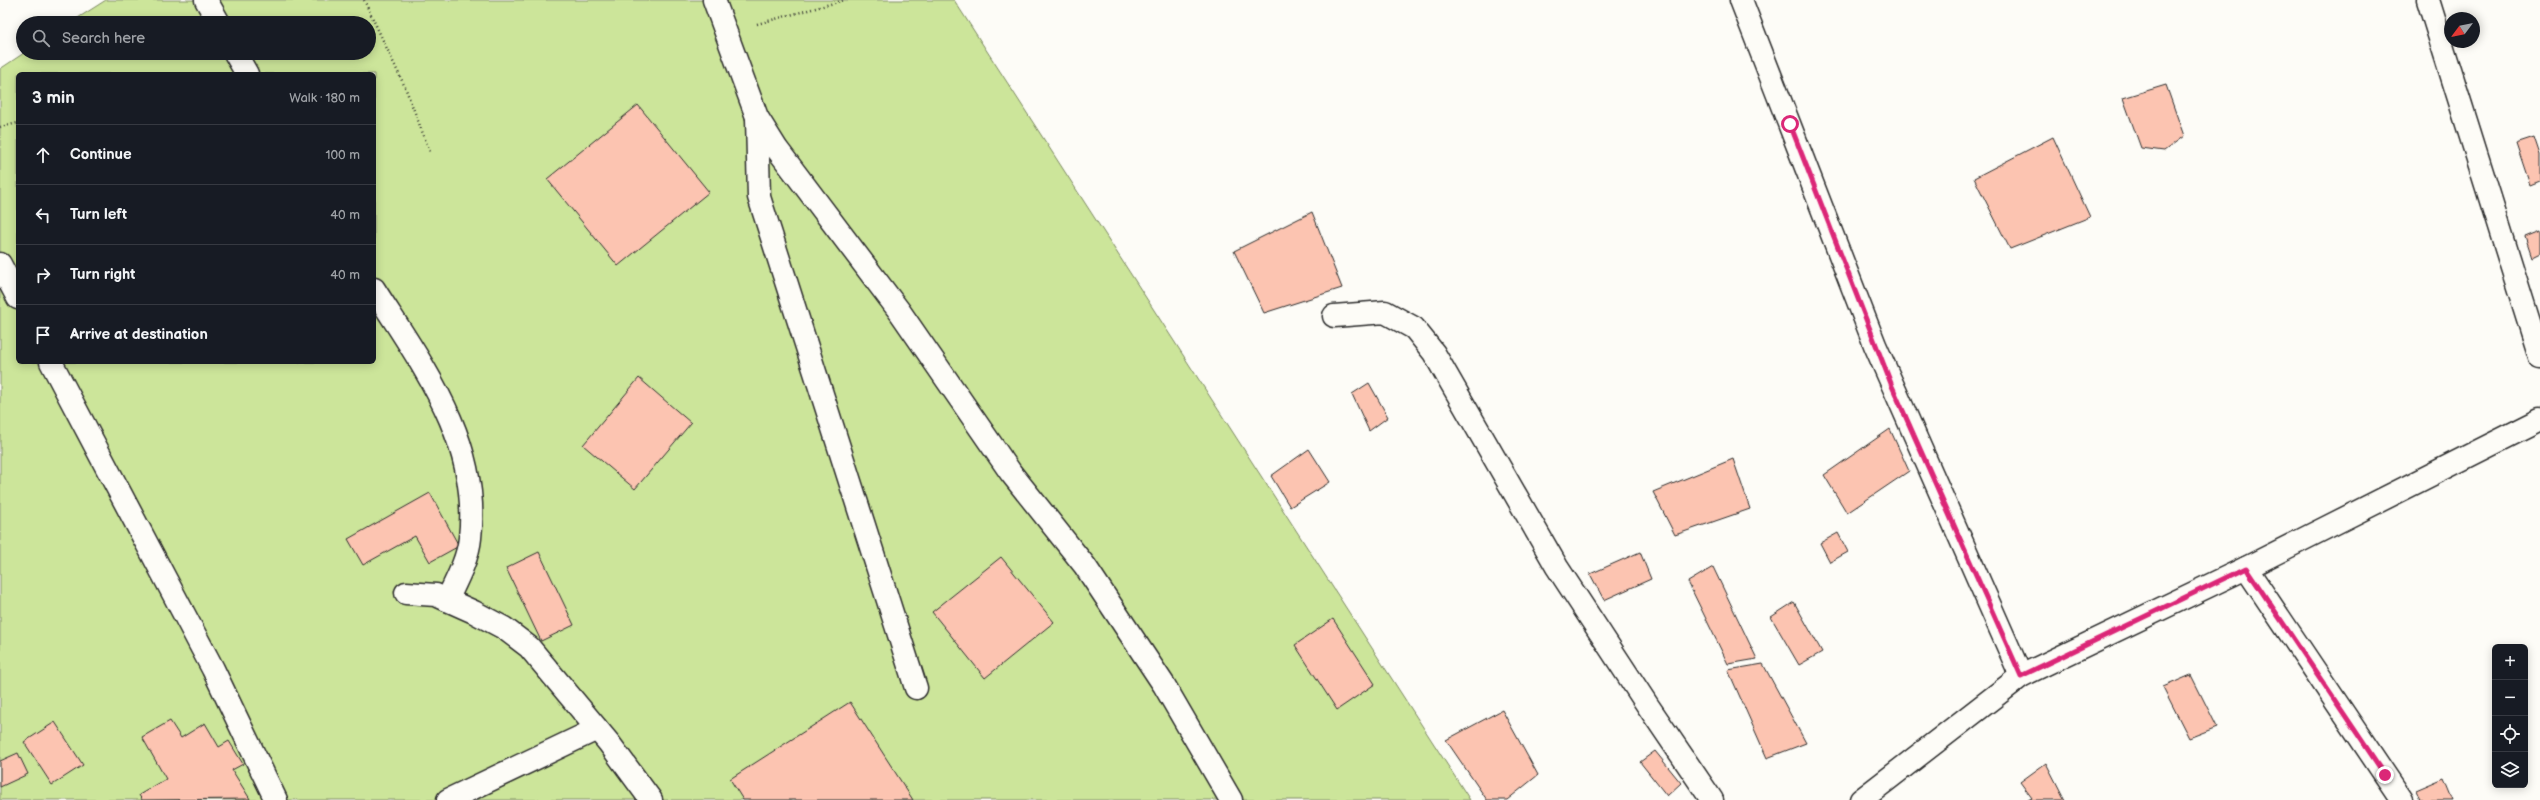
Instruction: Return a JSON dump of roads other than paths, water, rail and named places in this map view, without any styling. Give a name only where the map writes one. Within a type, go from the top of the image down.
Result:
[{"type":"street","points":[[206,0],[215,16]]},
{"type":"street","points":[[714,0],[757,117],[777,149],[900,312],[1011,473],[1085,566],[1164,685],[1231,800]]},
{"type":"street","points":[[1742,0],[1878,352],[2021,676]]},
{"type":"street","points":[[2428,0],[2540,357]]},
{"type":"street","points":[[239,60],[246,72]]},
{"type":"street","points":[[757,117],[759,197],[916,688]]},
{"type":"street","points":[[0,264],[16,294]]},
{"type":"street","points":[[376,292],[428,374],[456,432],[471,482],[470,538],[461,572],[447,600]]},
{"type":"street","points":[[1334,316],[1385,312],[1414,328],[1434,353],[1558,567],[1639,693],[1712,800]]},
{"type":"street","points":[[52,364],[213,669],[276,800]]},
{"type":"street","points":[[1861,800],[2021,676],[2246,568],[2540,420]]},
{"type":"street","points":[[2246,568],[2402,800]]},
{"type":"street","points":[[406,593],[436,595],[504,628],[529,647],[597,729],[651,800]]},
{"type":"street","points":[[448,800],[597,729]]}]
